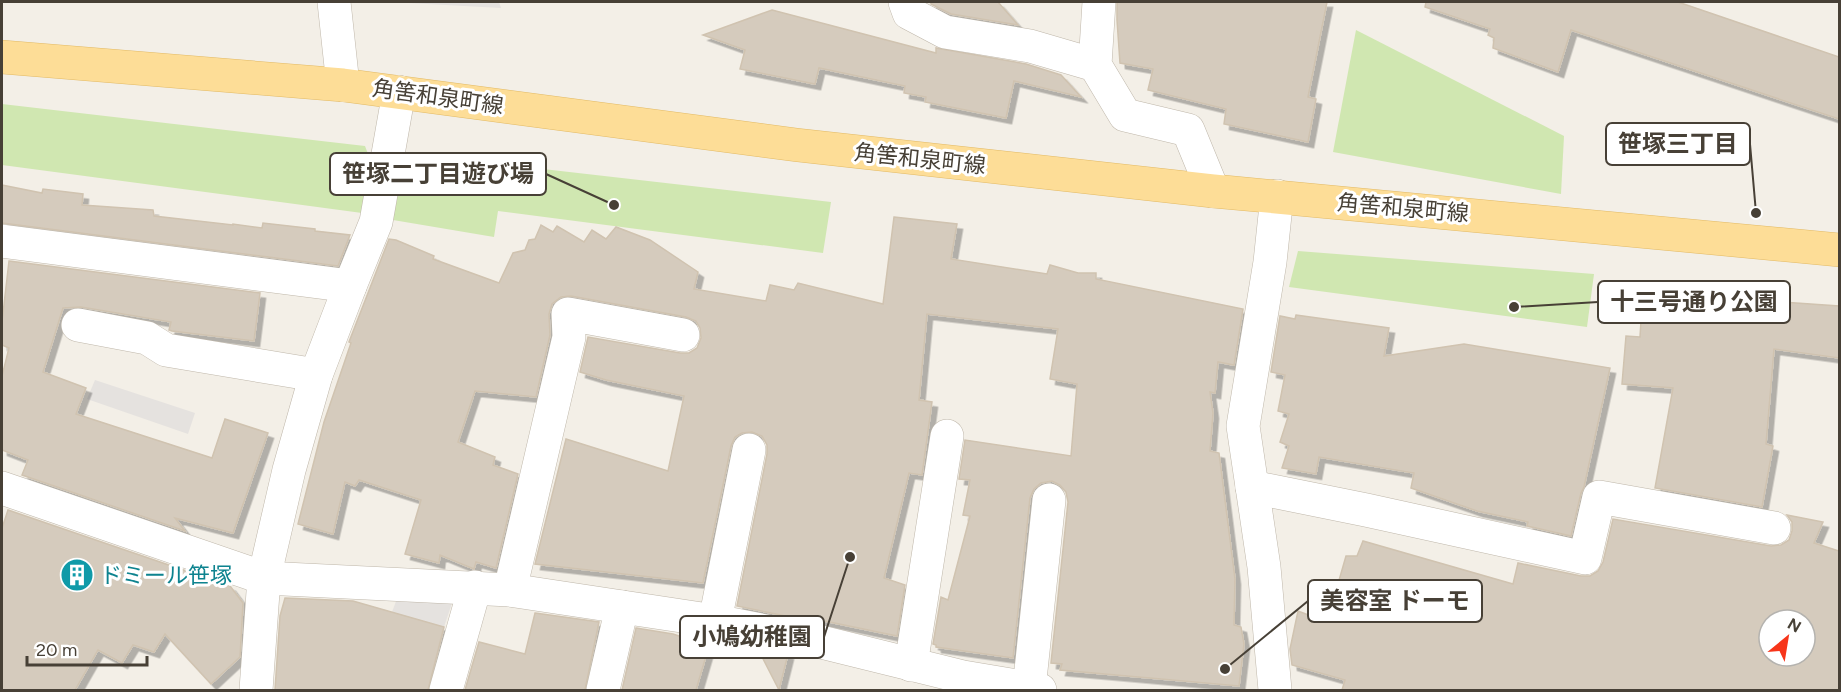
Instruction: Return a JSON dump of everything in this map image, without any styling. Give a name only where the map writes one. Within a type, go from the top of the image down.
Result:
[{"type":"main road","name":"角筈和泉町線","points":[[2,57],[343,85],[798,146],[1213,191],[1839,250]]},
{"type":"street","points":[[334,2],[343,85]]},
{"type":"street","points":[[905,2],[909,13],[945,32],[1030,46],[1095,65]]},
{"type":"street","points":[[1099,2],[1095,65],[1125,115],[1188,130],[1213,191]]},
{"type":"street","points":[[256,690],[264,578],[289,470],[316,375],[376,222],[399,92]]},
{"type":"street","points":[[1275,690],[1264,567],[1243,426],[1270,262],[1277,196]]},
{"type":"street","points":[[2,241],[350,286]]},
{"type":"street","points":[[510,590],[569,337],[568,314],[683,335]]},
{"type":"street","points":[[78,325],[147,338],[166,350],[316,375]]},
{"type":"street","points":[[911,665],[947,436]]},
{"type":"street","points":[[715,621],[749,450]]},
{"type":"street","points":[[1252,487],[1586,558],[1599,498],[1774,528]]},
{"type":"street","points":[[2,488],[264,578],[510,590],[715,621],[817,641],[911,665],[962,684],[1035,689],[1049,500]]},
{"type":"street","points":[[446,690],[475,587]]},
{"type":"street","points":[[603,690],[622,607]]},
{"type":"green space","points":[[1356,30],[1564,136],[1561,194],[1333,152]]},
{"type":"green space","points":[[2,104],[365,146],[373,167],[362,213],[2,165]]},
{"type":"green space","points":[[404,153],[831,202],[823,253],[498,211],[494,237],[393,220]]},
{"type":"green space","points":[[1298,251],[1594,274],[1587,327],[1289,287]]},
{"type":"shaded area","points":[[390,2],[499,2],[501,8]]},
{"type":"shaded area","points":[[95,380],[195,413],[188,434],[87,399]]},
{"type":"shaded area","points":[[398,596],[453,600],[444,627],[392,612]]},
{"type":"building","points":[[931,2],[998,2],[1018,25],[951,14]]},
{"type":"building","points":[[1117,2],[1327,2],[1308,97],[1316,99],[1308,142],[1224,124],[1226,109],[1148,90],[1153,69],[1120,63]]},
{"type":"building","points":[[1426,2],[1678,2],[1839,57],[1839,119],[1571,30],[1558,72],[1493,48],[1494,38],[1488,35],[1490,29],[1425,7]]},
{"type":"building","points":[[772,10],[936,53],[936,48],[1026,64],[1061,75],[1081,97],[1014,81],[1006,118],[925,102],[926,97],[904,93],[905,86],[819,68],[815,84],[740,69],[745,50],[703,35]]},
{"type":"building","points":[[2,185],[42,193],[43,189],[83,194],[82,205],[153,210],[154,216],[262,228],[263,223],[350,235],[338,266],[2,223]]},
{"type":"building","points":[[894,217],[957,224],[951,259],[1047,274],[1050,265],[1078,273],[1096,273],[1096,279],[1243,309],[1234,365],[1218,362],[1215,393],[1210,392],[1213,413],[1210,451],[1219,453],[1235,579],[1234,625],[1241,627],[1244,644],[1239,686],[1060,670],[1062,664],[1051,663],[1068,502],[1066,492],[1052,481],[1041,483],[1034,489],[1030,498],[1013,658],[936,647],[933,644],[941,597],[948,600],[970,516],[963,515],[970,480],[959,479],[965,440],[1071,456],[1077,384],[1050,379],[1058,329],[927,314],[919,400],[932,402],[922,475],[909,473],[884,578],[905,585],[897,636],[737,606],[767,454],[767,445],[762,436],[752,432],[742,433],[735,437],[731,446],[703,583],[535,564],[566,439],[668,471],[684,396],[606,380],[580,372],[588,337],[689,353],[697,348],[701,338],[700,328],[696,321],[686,317],[571,296],[561,297],[552,304],[549,314],[550,335],[536,397],[475,391],[458,442],[495,457],[493,465],[518,474],[496,568],[476,562],[474,569],[440,555],[439,563],[405,554],[421,500],[359,480],[355,486],[345,482],[333,534],[298,524],[324,422],[351,343],[349,342],[389,239],[434,256],[433,259],[499,283],[513,253],[525,250],[529,240],[535,239],[541,225],[553,232],[557,226],[584,242],[592,230],[606,239],[616,227],[650,240],[698,272],[694,289],[766,301],[770,285],[794,290],[798,283],[883,304]]},
{"type":"building","points":[[9,261],[260,293],[254,341],[172,331],[169,330],[171,322],[81,307],[63,308],[43,372],[86,388],[76,414],[212,458],[225,419],[268,433],[233,533],[175,518],[185,531],[22,475],[28,460],[2,450],[2,376],[9,348],[2,345],[2,322]]},
{"type":"building","points":[[1643,289],[1695,296],[1839,306],[1839,358],[1774,349],[1766,444],[1773,446],[1762,507],[1655,488],[1673,388],[1622,384],[1626,336],[1640,337]]},
{"type":"building","points":[[1296,315],[1389,328],[1384,356],[1464,344],[1610,368],[1571,536],[1527,526],[1528,522],[1477,511],[1411,488],[1414,473],[1319,457],[1316,474],[1282,468],[1289,446],[1280,442],[1289,414],[1278,411],[1285,375],[1271,372],[1280,316],[1295,319]]},
{"type":"building","points":[[8,510],[230,586],[243,603],[240,657],[211,684],[165,634],[154,652],[133,645],[122,663],[98,650],[75,690],[2,690],[2,528]]},
{"type":"building","points":[[1787,515],[1823,522],[1814,543],[1839,551],[1839,690],[1342,690],[1345,680],[1292,665],[1290,649],[1298,611],[1327,622],[1346,556],[1357,556],[1363,541],[1513,584],[1518,563],[1581,576],[1590,576],[1598,571],[1603,562],[1613,519],[1771,546],[1781,545],[1789,540],[1792,522]]},
{"type":"building","points":[[285,598],[353,601],[444,627],[428,690],[275,690],[280,616]]},
{"type":"building","points":[[535,613],[599,622],[585,690],[465,690],[479,642],[525,654]]},
{"type":"building","points":[[636,628],[673,634],[709,646],[696,690],[622,690]]},
{"type":"building","points":[[758,649],[788,654],[779,690]]},
{"type":"place","name":"笹塚二丁目遊び場","points":[[614,205]]},
{"type":"place","name":"笹塚三丁目","points":[[1756,213]]},
{"type":"place","name":"十三号通り公園","points":[[1514,307]]},
{"type":"place","name":"小鳩幼稚園","points":[[850,557]]},
{"type":"place","name":"ドミール笹塚","points":[[77,575]]},
{"type":"place","name":"美容室 ドーモ","points":[[1225,669]]}]
